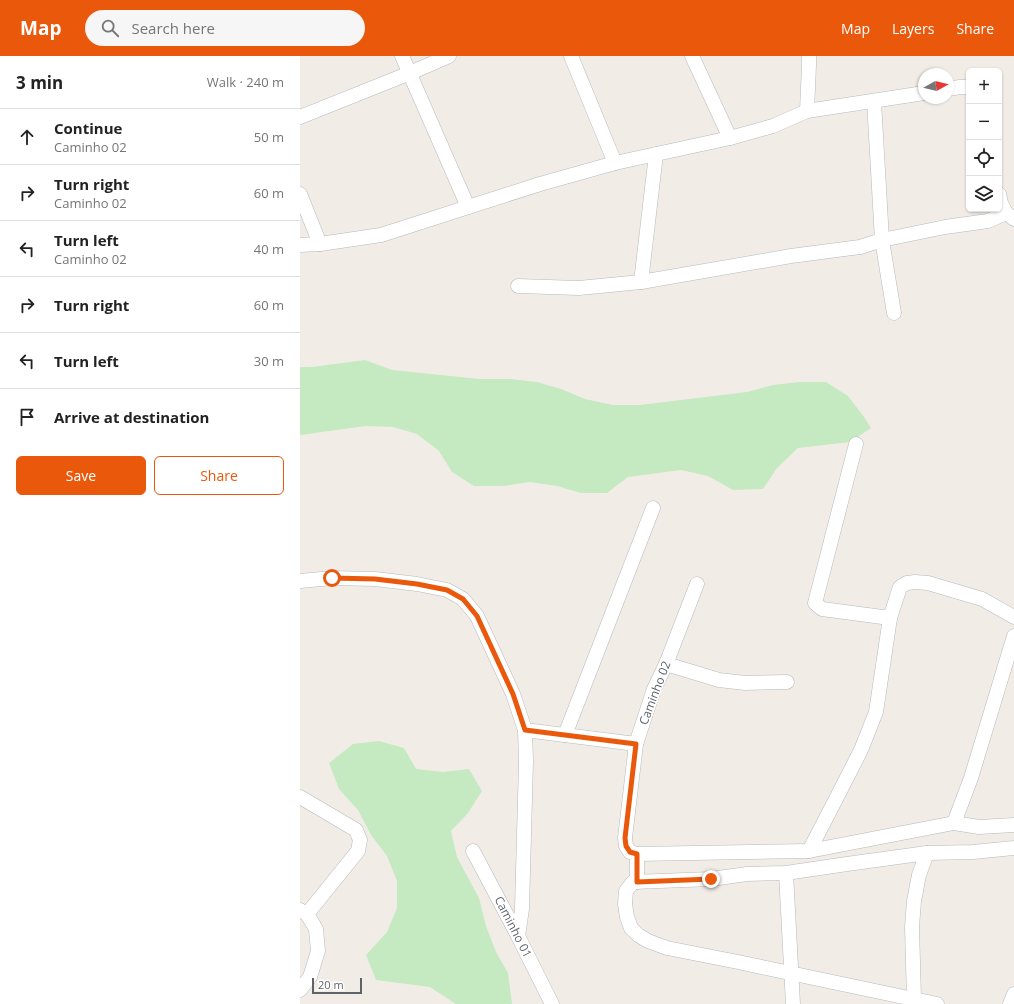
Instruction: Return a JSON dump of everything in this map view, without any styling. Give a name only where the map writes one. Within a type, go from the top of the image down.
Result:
[{"type":"street","points":[[402,56],[468,207]]},
{"type":"street","points":[[300,116],[410,73],[449,56]]},
{"type":"street","points":[[571,56],[615,163]]},
{"type":"street","points":[[692,56],[730,138]]},
{"type":"street","points":[[807,112],[809,56]]},
{"type":"street","points":[[954,88],[966,87]]},
{"type":"street","points":[[300,245],[320,244],[381,235],[615,163],[730,138],[773,126],[807,112],[918,94]]},
{"type":"street","points":[[874,101],[882,240],[894,313]]},
{"type":"street","points":[[642,282],[656,154]]},
{"type":"street","points":[[300,194],[320,244]]},
{"type":"street","points":[[518,286],[579,288],[642,282],[791,256],[860,247],[882,240],[1010,216],[1002,204]]},
{"type":"street","points":[[856,444],[815,603],[822,609],[890,618]]},
{"type":"street","points":[[565,735],[653,508]]},
{"type":"street","points":[[300,581],[332,578],[375,579],[417,584],[447,590],[463,599],[477,616],[513,694],[525,730],[526,761],[522,909],[518,936]]},
{"type":"street","points":[[809,851],[860,750],[876,712],[890,618],[900,588],[907,583],[928,583],[982,599],[1014,617]]},
{"type":"street","name":"Caminho 02","points":[[637,854],[630,852],[626,846],[625,838],[636,744],[654,689],[666,664],[697,584]]},
{"type":"street","points":[[954,823],[971,778],[1014,636]]},
{"type":"street","points":[[666,664],[719,680],[746,683],[787,682]]},
{"type":"street","points":[[525,730],[636,744]]},
{"type":"street","points":[[300,797],[356,830],[360,840],[358,851],[303,912],[316,929],[318,951],[310,977],[300,990]]},
{"type":"street","points":[[637,882],[637,854],[809,851],[954,823],[979,828],[1014,825]]},
{"type":"street","points":[[937,1004],[667,948],[648,941],[638,935],[631,928],[627,917],[625,904],[626,891],[633,882],[711,879],[747,874],[786,873],[927,853],[973,852],[1014,848]]},
{"type":"street","name":"Caminho 01","points":[[473,851],[552,1004]]},
{"type":"street","points":[[914,999],[912,928],[914,901],[919,875],[927,853]]},
{"type":"street","points":[[786,873],[793,1004]]},
{"type":"street","points":[[1010,1004],[1014,994]]},
{"type":"green space","points":[[365,360],[392,370],[480,379],[510,379],[537,382],[561,389],[585,399],[613,405],[640,405],[747,392],[773,385],[799,382],[826,382],[848,396],[871,428],[850,442],[798,448],[777,468],[763,489],[733,490],[708,476],[681,470],[628,477],[607,493],[581,493],[557,486],[530,482],[503,486],[474,486],[452,472],[439,451],[417,434],[393,427],[366,426],[300,435],[300,367],[312,367]]},
{"type":"green space","points":[[379,741],[404,748],[416,769],[443,772],[469,769],[482,791],[468,813],[451,831],[457,857],[479,898],[486,926],[496,952],[508,973],[512,1004],[456,1004],[430,987],[376,980],[366,955],[387,932],[397,908],[397,881],[387,856],[371,835],[358,810],[339,789],[329,763],[353,744]]},
{"type":"route","points":[[332,578],[375,579],[417,584],[447,590],[463,599],[477,616],[513,694],[525,730],[636,744],[625,838],[626,846],[630,852],[637,854],[637,882],[711,879]]}]
